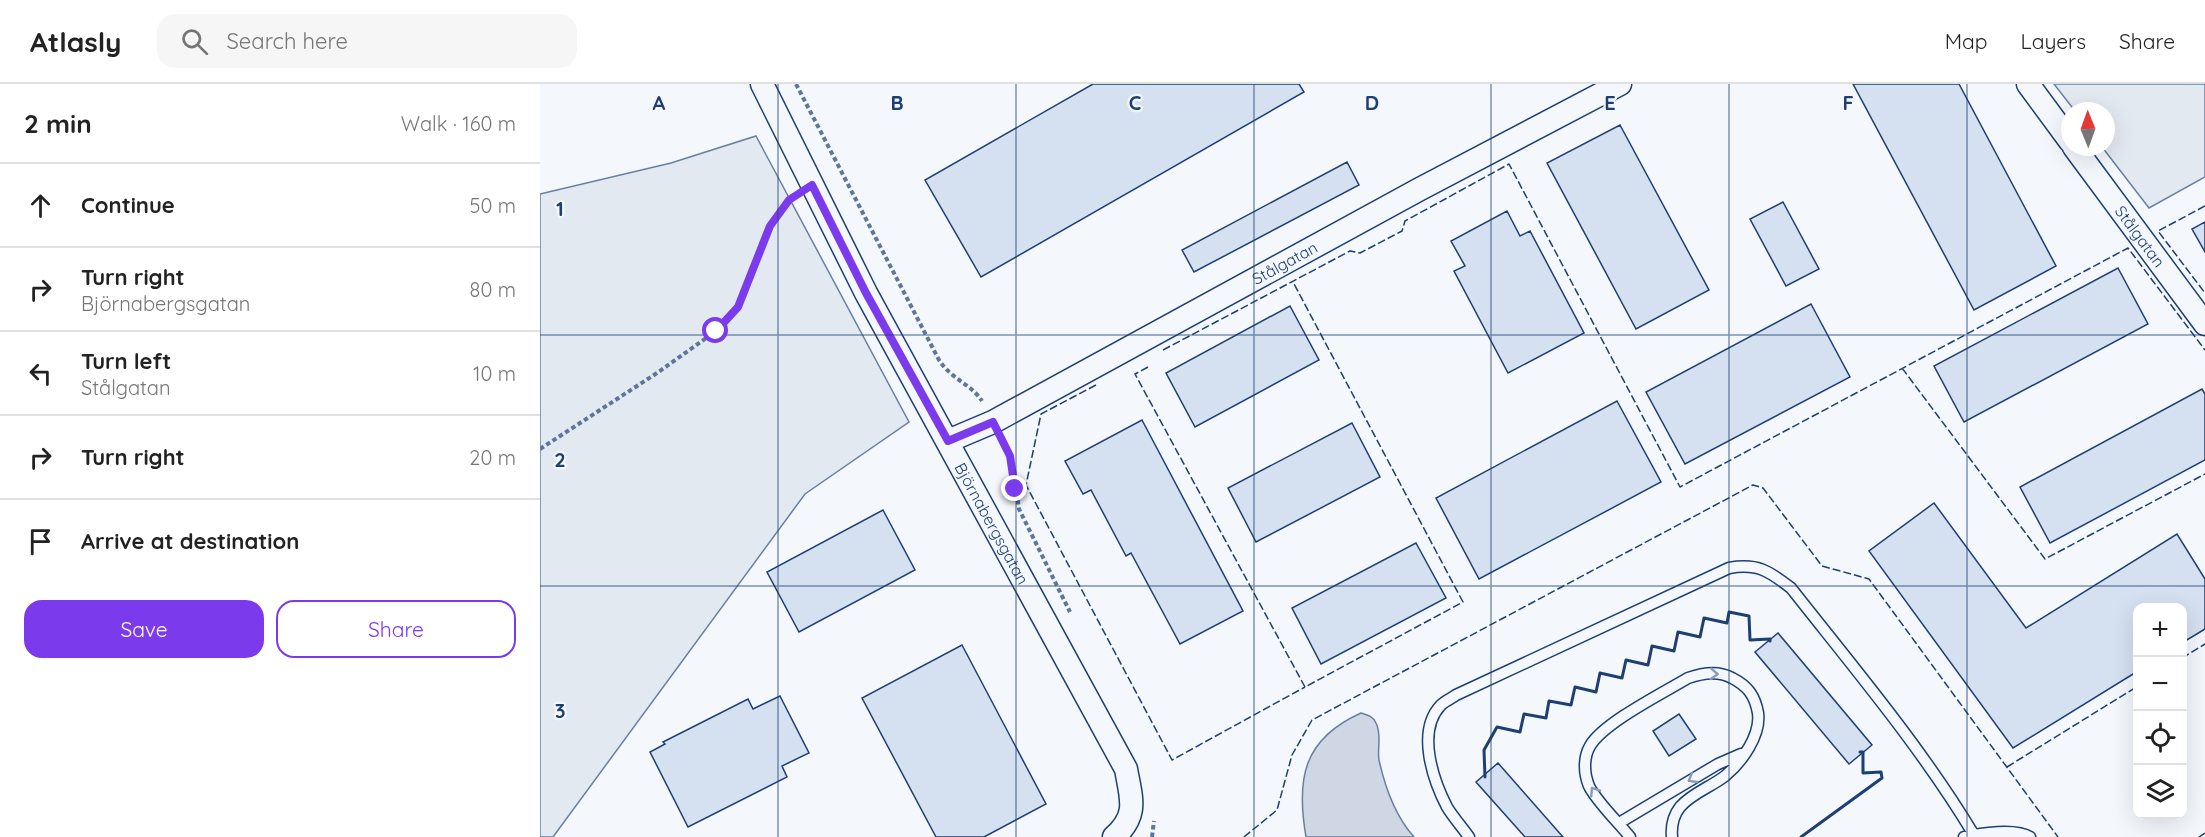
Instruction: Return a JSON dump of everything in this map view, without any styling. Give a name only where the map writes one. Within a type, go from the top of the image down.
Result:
[{"type":"street","name":"Björnabergsgatan","points":[[762,84],[866,293],[1126,769],[1132,803],[1126,826],[1114,837]]},
{"type":"street","name":"Stålgatan","points":[[948,441],[993,422],[1420,189],[1620,84]]},
{"type":"street","points":[[2028,84],[2061,129]]},
{"type":"street","name":"Stålgatan","points":[[2081,156],[2205,324]]},
{"type":"lane","points":[[1469,837],[1448,808],[1430,757],[1429,734],[1432,719],[1441,705],[1456,695],[1729,568],[1747,565],[1768,570],[1791,588],[1954,802],[1969,836],[2003,832],[2026,834],[2030,837]]},
{"type":"lane","points":[[1630,837],[1590,788],[1585,773],[1585,758],[1590,746],[1603,730],[1688,678],[1713,673],[1728,676],[1741,682],[1752,693],[1759,722],[1756,736],[1726,775],[1681,806],[1674,817],[1671,828],[1672,837]]},
{"type":"lane","points":[[1619,823],[1718,764],[1744,753]]},
{"type":"path","points":[[796,84],[939,360],[947,372],[976,393],[993,422],[1013,466],[1019,508],[1074,620]]},
{"type":"path","points":[[540,449],[657,373],[716,331],[738,307],[770,226],[789,200],[812,185]]},
{"type":"path","points":[[1152,837],[1154,819]]},
{"type":"shaded area","points":[[2054,84],[2205,84],[2205,177],[2149,208],[2109,156],[2115,156],[2115,102],[2068,102]]},
{"type":"shaded area","points":[[756,136],[909,422],[805,494],[553,837],[540,837],[540,194],[671,163]]},
{"type":"shaded area","points":[[1361,713],[1372,717],[1376,723],[1379,732],[1379,760],[1384,781],[1397,811],[1414,837],[1306,837],[1302,797],[1308,763],[1315,748],[1327,735],[1342,723]]},
{"type":"building","points":[[1093,84],[1299,84],[1304,92],[981,277],[925,180]]},
{"type":"building","points":[[1853,84],[1959,84],[2056,266],[1974,310]]},
{"type":"building","points":[[1620,125],[1709,290],[1636,329],[1547,163]]},
{"type":"building","points":[[1347,162],[1359,185],[1194,272],[1182,250]]},
{"type":"building","points":[[1783,202],[1819,269],[1786,286],[1750,219]]},
{"type":"building","points":[[1507,211],[1520,236],[1530,231],[1584,333],[1508,373],[1454,271],[1465,266],[1451,241]]},
{"type":"building","points":[[2205,222],[2205,252],[2192,229]]},
{"type":"building","points":[[2118,268],[2148,324],[1964,422],[1934,366]]},
{"type":"building","points":[[1811,304],[1850,377],[1685,464],[1646,392]]},
{"type":"building","points":[[1290,306],[1319,360],[1195,427],[1166,373]]},
{"type":"building","points":[[2202,389],[2205,394],[2205,460],[2050,543],[2020,487]]},
{"type":"building","points":[[1617,401],[1661,482],[1479,579],[1436,498]]},
{"type":"building","points":[[1142,420],[1243,611],[1180,644],[1131,553],[1126,556],[1091,490],[1083,494],[1065,461]]},
{"type":"building","points":[[1352,423],[1380,477],[1256,542],[1228,488]]},
{"type":"building","points":[[1934,503],[2026,628],[2177,534],[2205,579],[2205,629],[2187,640],[2187,603],[2133,603],[2133,674],[2013,748],[1869,551]]},
{"type":"building","points":[[883,510],[915,570],[799,632],[767,572]]},
{"type":"building","points":[[1416,543],[1446,598],[1321,664],[1292,608]]},
{"type":"building","points":[[1778,633],[1872,745],[1849,764],[1755,652]]},
{"type":"building","points":[[962,645],[1046,804],[984,837],[936,837],[862,698]]},
{"type":"building","points":[[780,696],[809,753],[782,766],[787,777],[688,827],[650,752],[665,744],[663,742],[748,699],[753,709]]},
{"type":"building","points":[[1679,714],[1696,739],[1669,756],[1653,731]]},
{"type":"building","points":[[1498,763],[1563,837],[1525,837],[1476,782]]},
{"type":"fence","points":[[1163,350],[1350,251],[1360,253],[1402,231],[1405,221],[1509,164],[1680,487],[2128,248],[2205,350]]},
{"type":"fence","points":[[2205,206],[2158,231],[2205,293]]},
{"type":"fence","points":[[1148,367],[1135,374],[1305,687],[1463,602],[1293,282]]},
{"type":"fence","points":[[1902,368],[2045,559],[2205,474]]},
{"type":"fence","points":[[1096,385],[1041,414],[1026,485],[1172,760],[1305,687]]},
{"type":"fence","points":[[1244,837],[1277,810],[1292,755],[1312,720],[1753,485],[1763,488],[1822,566],[1869,579],[2058,837]]},
{"type":"fence","points":[[2184,657],[2205,644]]},
{"type":"fence","points":[[2007,767],[2133,689]]},
{"type":"fence","points":[[2199,837],[2205,833]]},
{"type":"wall","points":[[1485,777],[1484,750],[1497,727],[1520,732],[1524,714],[1546,718],[1549,701],[1571,705],[1575,687],[1596,692],[1600,673],[1622,678],[1626,660],[1648,665],[1652,646],[1674,651],[1678,632],[1700,637],[1704,618],[1727,623],[1729,612],[1749,616],[1750,640],[1770,639],[1770,641]]},
{"type":"wall","points":[[1801,837],[1882,778],[1881,772],[1863,773],[1863,752],[1860,752]]},
{"type":"route","points":[[716,331],[738,307],[770,226],[789,200],[812,185],[866,293],[948,441],[993,422],[1010,456],[1015,489]]}]
